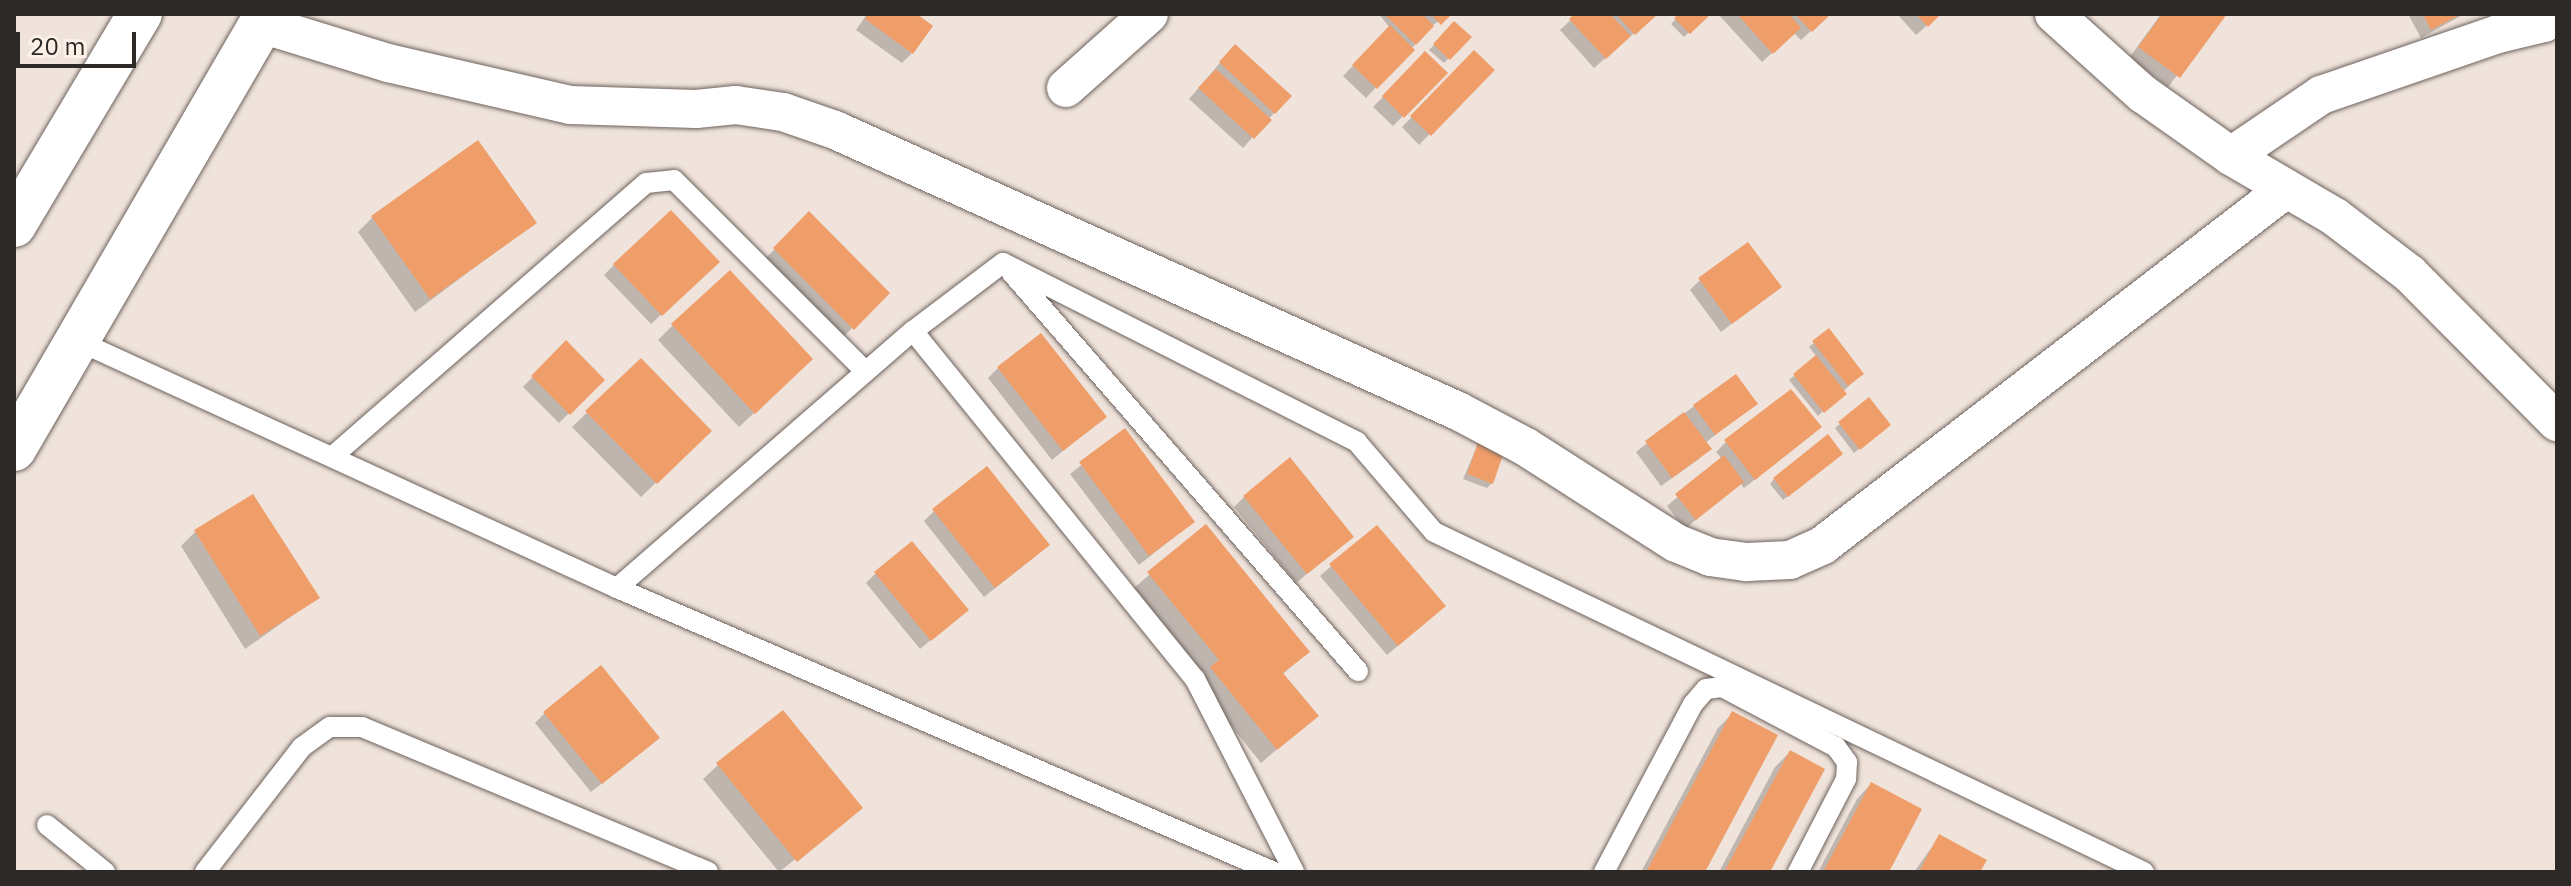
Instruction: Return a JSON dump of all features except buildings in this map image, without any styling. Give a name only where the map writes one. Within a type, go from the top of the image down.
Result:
[{"type":"main road","points":[[14,225],[140,14]]},
{"type":"main road","points":[[14,449],[264,19]]},
{"type":"street","points":[[1066,88],[1149,14]]},
{"type":"street","points":[[2054,14],[2143,94],[2231,156],[2335,217],[2410,274],[2557,422]]},
{"type":"street","points":[[2231,156],[2321,95],[2498,34],[2544,23],[2555,14]]},
{"type":"street","points":[[264,19],[388,63],[570,105],[696,109],[736,105],[783,112],[835,130],[1458,411],[1526,447],[1676,543],[1710,557],[1747,562],[1790,560],[1823,545],[2286,189]]},
{"type":"lane","points":[[333,456],[646,183],[674,180],[684,188],[865,371]]},
{"type":"lane","points":[[617,588],[865,371],[1003,263]]},
{"type":"lane","points":[[1003,263],[1358,671]]},
{"type":"lane","points":[[1003,263],[1357,442],[1434,532],[2144,872]]},
{"type":"lane","points":[[913,331],[1195,679],[1294,872]]},
{"type":"lane","points":[[76,340],[617,588],[1274,872]]},
{"type":"lane","points":[[1604,872],[1693,704],[1706,689],[1722,687],[1836,747],[1847,762],[1846,779],[1798,872]]},
{"type":"lane","points":[[205,872],[302,747],[330,727],[362,727],[708,872]]},
{"type":"lane","points":[[47,825],[105,872]]}]
